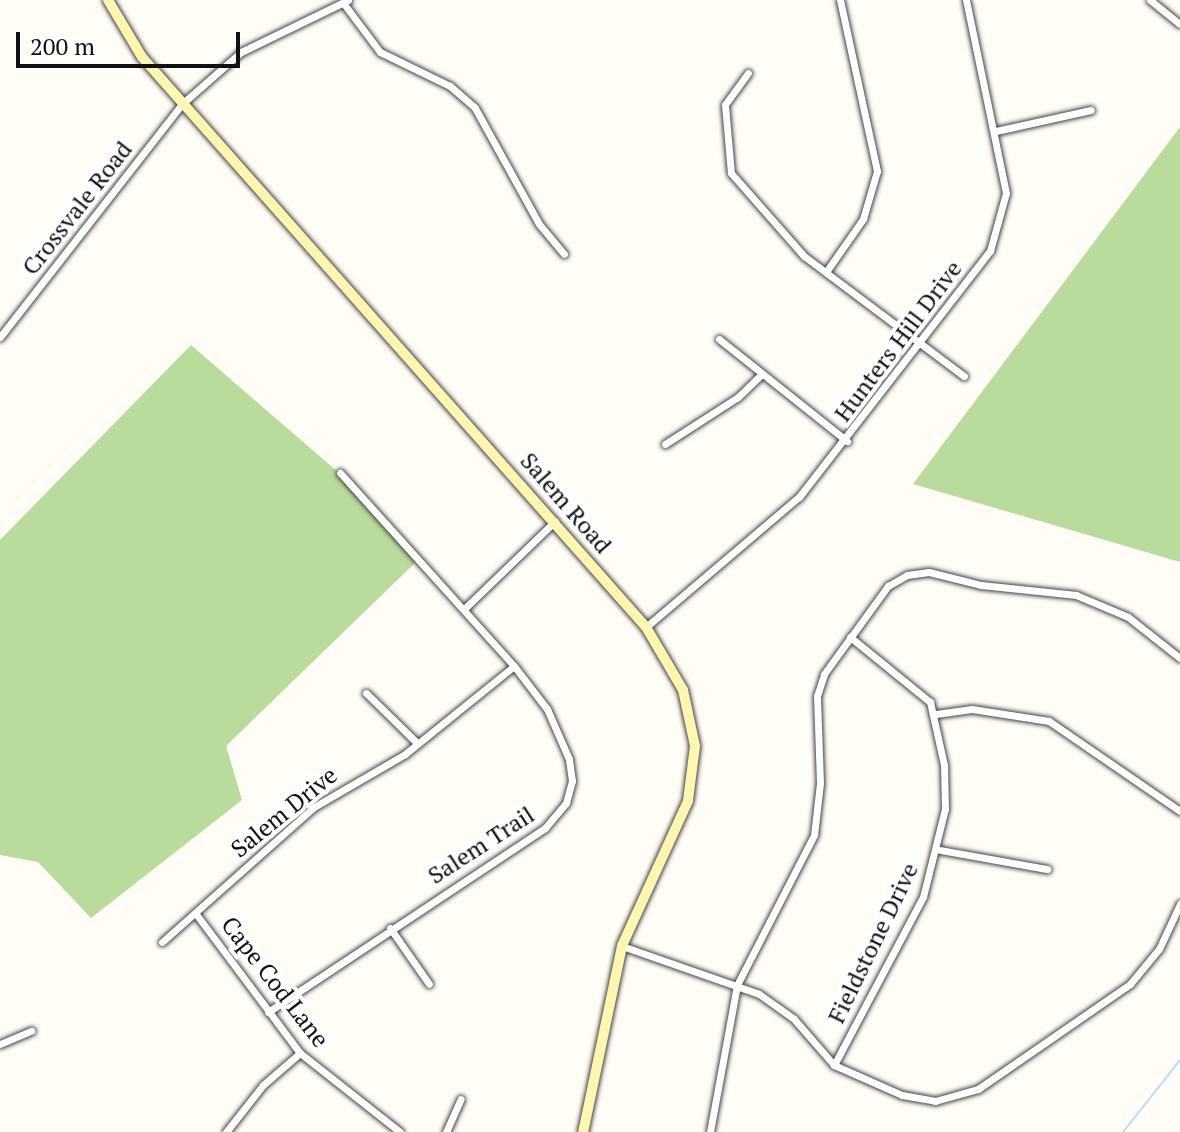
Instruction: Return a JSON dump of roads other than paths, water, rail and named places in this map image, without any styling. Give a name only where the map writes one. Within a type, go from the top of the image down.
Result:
[{"type":"street","name":"Salem Road","points":[[108,0],[123,32],[183,103],[646,627],[683,690],[694,768],[681,822],[622,946],[583,1132]]},
{"type":"street","points":[[826,272],[863,219],[877,171],[840,0]]},
{"type":"street","name":"Hunters Hill Drive","points":[[646,627],[799,497],[847,441],[984,261],[998,230],[1006,193],[996,131],[966,0]]},
{"type":"street","points":[[1150,0],[1180,24]]},
{"type":"street","name":"Crossvale Road","points":[[0,337],[183,103],[241,52],[346,2]]},
{"type":"street","points":[[346,2],[380,52],[450,86],[475,108],[539,224],[564,254]]},
{"type":"street","points":[[748,73],[725,105],[731,173],[778,230],[826,272],[920,346],[964,376]]},
{"type":"street","points":[[996,131],[1091,110]]},
{"type":"street","points":[[719,339],[847,441]]},
{"type":"street","points":[[665,444],[738,397],[762,374]]},
{"type":"street","name":"Salem Trail","points":[[268,1012],[390,928],[545,828],[566,803],[569,759],[547,709],[465,608],[340,473]]},
{"type":"street","points":[[465,608],[555,521]]},
{"type":"street","points":[[710,1132],[737,985],[814,835],[820,783],[817,696],[850,637],[888,586],[907,575],[929,572],[1098,602],[1180,658]]},
{"type":"street","name":"Fieldstone Drive","points":[[834,1065],[923,897],[940,850],[944,765],[936,714],[911,682],[850,637]]},
{"type":"street","name":"Salem Drive","points":[[162,942],[322,801],[417,743],[514,666]]},
{"type":"street","points":[[366,693],[417,743]]},
{"type":"street","points":[[936,714],[972,709],[1049,721],[1180,811]]},
{"type":"street","points":[[940,850],[1047,869]]},
{"type":"street","points":[[622,946],[737,985],[777,1004],[834,1065],[913,1098],[968,1094],[1130,984],[1159,949],[1180,904]]},
{"type":"street","name":"Cape Cod Lane","points":[[196,914],[300,1053],[400,1132]]},
{"type":"street","points":[[390,928],[429,984]]},
{"type":"street","points":[[0,1044],[31,1031]]},
{"type":"street","points":[[226,1132],[263,1085],[300,1053]]},
{"type":"street","points":[[446,1132],[461,1099]]},
{"type":"waterway","points":[[1123,1132],[1180,1060]]}]
